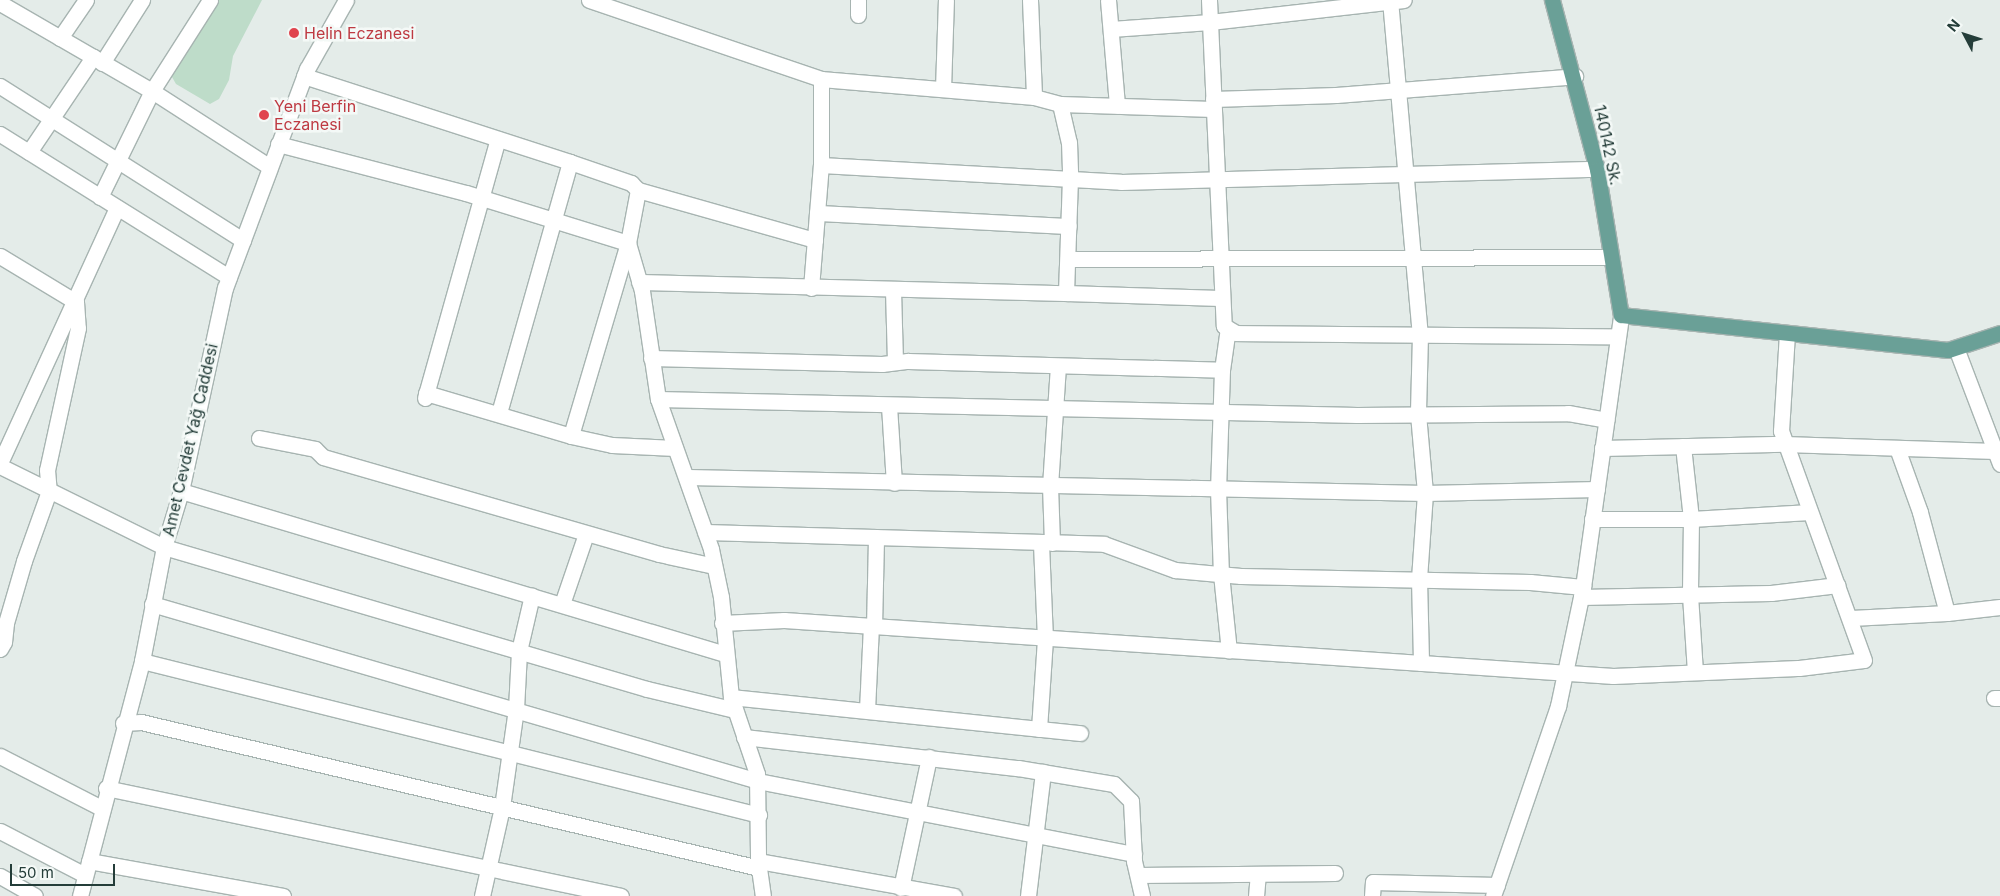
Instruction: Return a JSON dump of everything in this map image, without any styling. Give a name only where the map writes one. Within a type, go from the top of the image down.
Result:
[{"type":"main road","name":"140142 Sk.","points":[[1552,0],[1575,76],[1596,169],[1620,315]]},
{"type":"main road","points":[[1620,315],[1948,350],[2000,333]]},
{"type":"street","points":[[60,38],[86,0]]},
{"type":"street","points":[[29,152],[142,0]]},
{"type":"street","points":[[100,198],[152,91],[210,0]]},
{"type":"street","name":"Amet Cevdet Yağ Caddesi","points":[[80,896],[123,723],[142,661],[164,547],[181,491],[230,277],[304,76],[346,0]]},
{"type":"street","points":[[589,0],[821,79],[1034,97],[1060,104],[1118,106],[1213,104],[1575,76]]},
{"type":"street","points":[[943,89],[946,0]]},
{"type":"street","points":[[1030,0],[1034,97]]},
{"type":"street","points":[[1108,0],[1118,106]]},
{"type":"street","points":[[1209,0],[1220,298],[1224,326],[1236,333],[1617,336]]},
{"type":"street","points":[[1111,29],[1210,22],[1395,1],[1406,175],[1420,335],[1418,414],[1425,493],[1419,579],[1421,663]]},
{"type":"street","points":[[0,3],[152,91],[270,167]]},
{"type":"street","points":[[304,76],[570,162],[631,184],[638,190],[815,240]]},
{"type":"street","points":[[811,288],[821,165],[821,79]]},
{"type":"street","points":[[0,86],[243,240]]},
{"type":"street","points":[[1060,104],[1069,142],[1070,178],[1066,293]]},
{"type":"street","points":[[0,134],[100,198],[230,277]]},
{"type":"street","points":[[498,139],[426,395],[499,413],[571,436],[612,445],[675,448]]},
{"type":"street","points":[[278,144],[480,198],[628,243]]},
{"type":"street","points":[[499,413],[570,162]]},
{"type":"street","points":[[821,165],[1121,182],[1216,182],[1596,169]]},
{"type":"street","points":[[571,436],[628,243],[638,190]]},
{"type":"street","points":[[117,208],[76,302],[0,464],[49,491],[164,547],[647,689],[733,704],[867,710],[1080,733]]},
{"type":"street","points":[[817,213],[1069,226]]},
{"type":"street","points":[[628,243],[639,282],[658,399],[675,448],[688,477],[714,566],[733,704],[758,781],[760,814],[759,864],[764,896]]},
{"type":"street","points":[[0,256],[76,302]]},
{"type":"street","points":[[1068,259],[1413,260],[1611,257]]},
{"type":"street","points":[[639,282],[1220,298]]},
{"type":"street","points":[[893,290],[895,362]]},
{"type":"street","points":[[0,648],[4,642],[6,623],[24,561],[49,491],[47,470],[78,328],[76,302]]},
{"type":"street","points":[[1372,896],[1373,882],[1495,891],[1558,706],[1582,592],[1620,315]]},
{"type":"street","points":[[1228,328],[1222,370],[1218,489],[1222,574],[1230,651]]},
{"type":"street","points":[[722,623],[784,620],[1044,639],[1565,671],[1613,676],[1799,668],[1864,660],[1851,618],[1784,444],[1781,431],[1787,333]]},
{"type":"street","points":[[1602,448],[1784,444],[1897,448],[1998,458],[1956,348]]},
{"type":"street","points":[[651,358],[1222,370]]},
{"type":"street","points":[[1039,729],[1053,410],[1058,366]]},
{"type":"street","points":[[658,399],[1221,413],[1568,413],[1606,420]]},
{"type":"street","points":[[889,406],[894,483]]},
{"type":"street","points":[[258,438],[314,449],[323,457],[586,534],[714,566]]},
{"type":"street","points":[[1683,446],[1691,519],[1690,595],[1695,672]]},
{"type":"street","points":[[1897,448],[1920,512],[1947,613]]},
{"type":"street","points":[[688,477],[894,483],[1425,493],[1596,489]]},
{"type":"street","points":[[181,491],[725,654]]},
{"type":"street","points":[[1592,519],[1691,519],[1810,512]]},
{"type":"street","points":[[705,532],[1104,544],[1175,570],[1222,574],[1530,582],[1582,592],[1690,595],[1771,593],[1838,585]]},
{"type":"street","points":[[562,604],[586,534]]},
{"type":"street","points":[[867,710],[876,537]]},
{"type":"street","points":[[482,896],[502,807],[516,709],[519,651],[532,595]]},
{"type":"street","points":[[152,604],[758,781],[1134,854]]},
{"type":"street","points":[[1851,618],[2000,608]]},
{"type":"street","points":[[142,661],[760,814]]},
{"type":"street","points":[[123,723],[141,722],[502,807],[759,864],[954,896]]},
{"type":"street","points":[[744,737],[929,757],[1043,772],[1114,784],[1131,800],[1134,854],[1142,896]]},
{"type":"street","points":[[0,756],[101,808]]},
{"type":"street","points":[[901,888],[915,813],[929,757]]},
{"type":"street","points":[[1028,896],[1038,834],[1043,772]]},
{"type":"street","points":[[106,788],[621,896]]},
{"type":"street","points":[[0,831],[87,868],[283,896]]},
{"type":"street","points":[[1138,875],[1335,873]]},
{"type":"street","points":[[1256,896],[1258,874]]},
{"type":"street","points":[[0,876],[35,896]]},
{"type":"green space","points":[[217,0],[262,0],[233,56],[229,80],[219,99],[210,104],[176,84],[172,77],[173,70]]},
{"type":"place","name":"Helin Eczanesi","points":[[294,33]]},
{"type":"place","name":"Yeni Berfin Eczanesi","points":[[264,115]]}]
